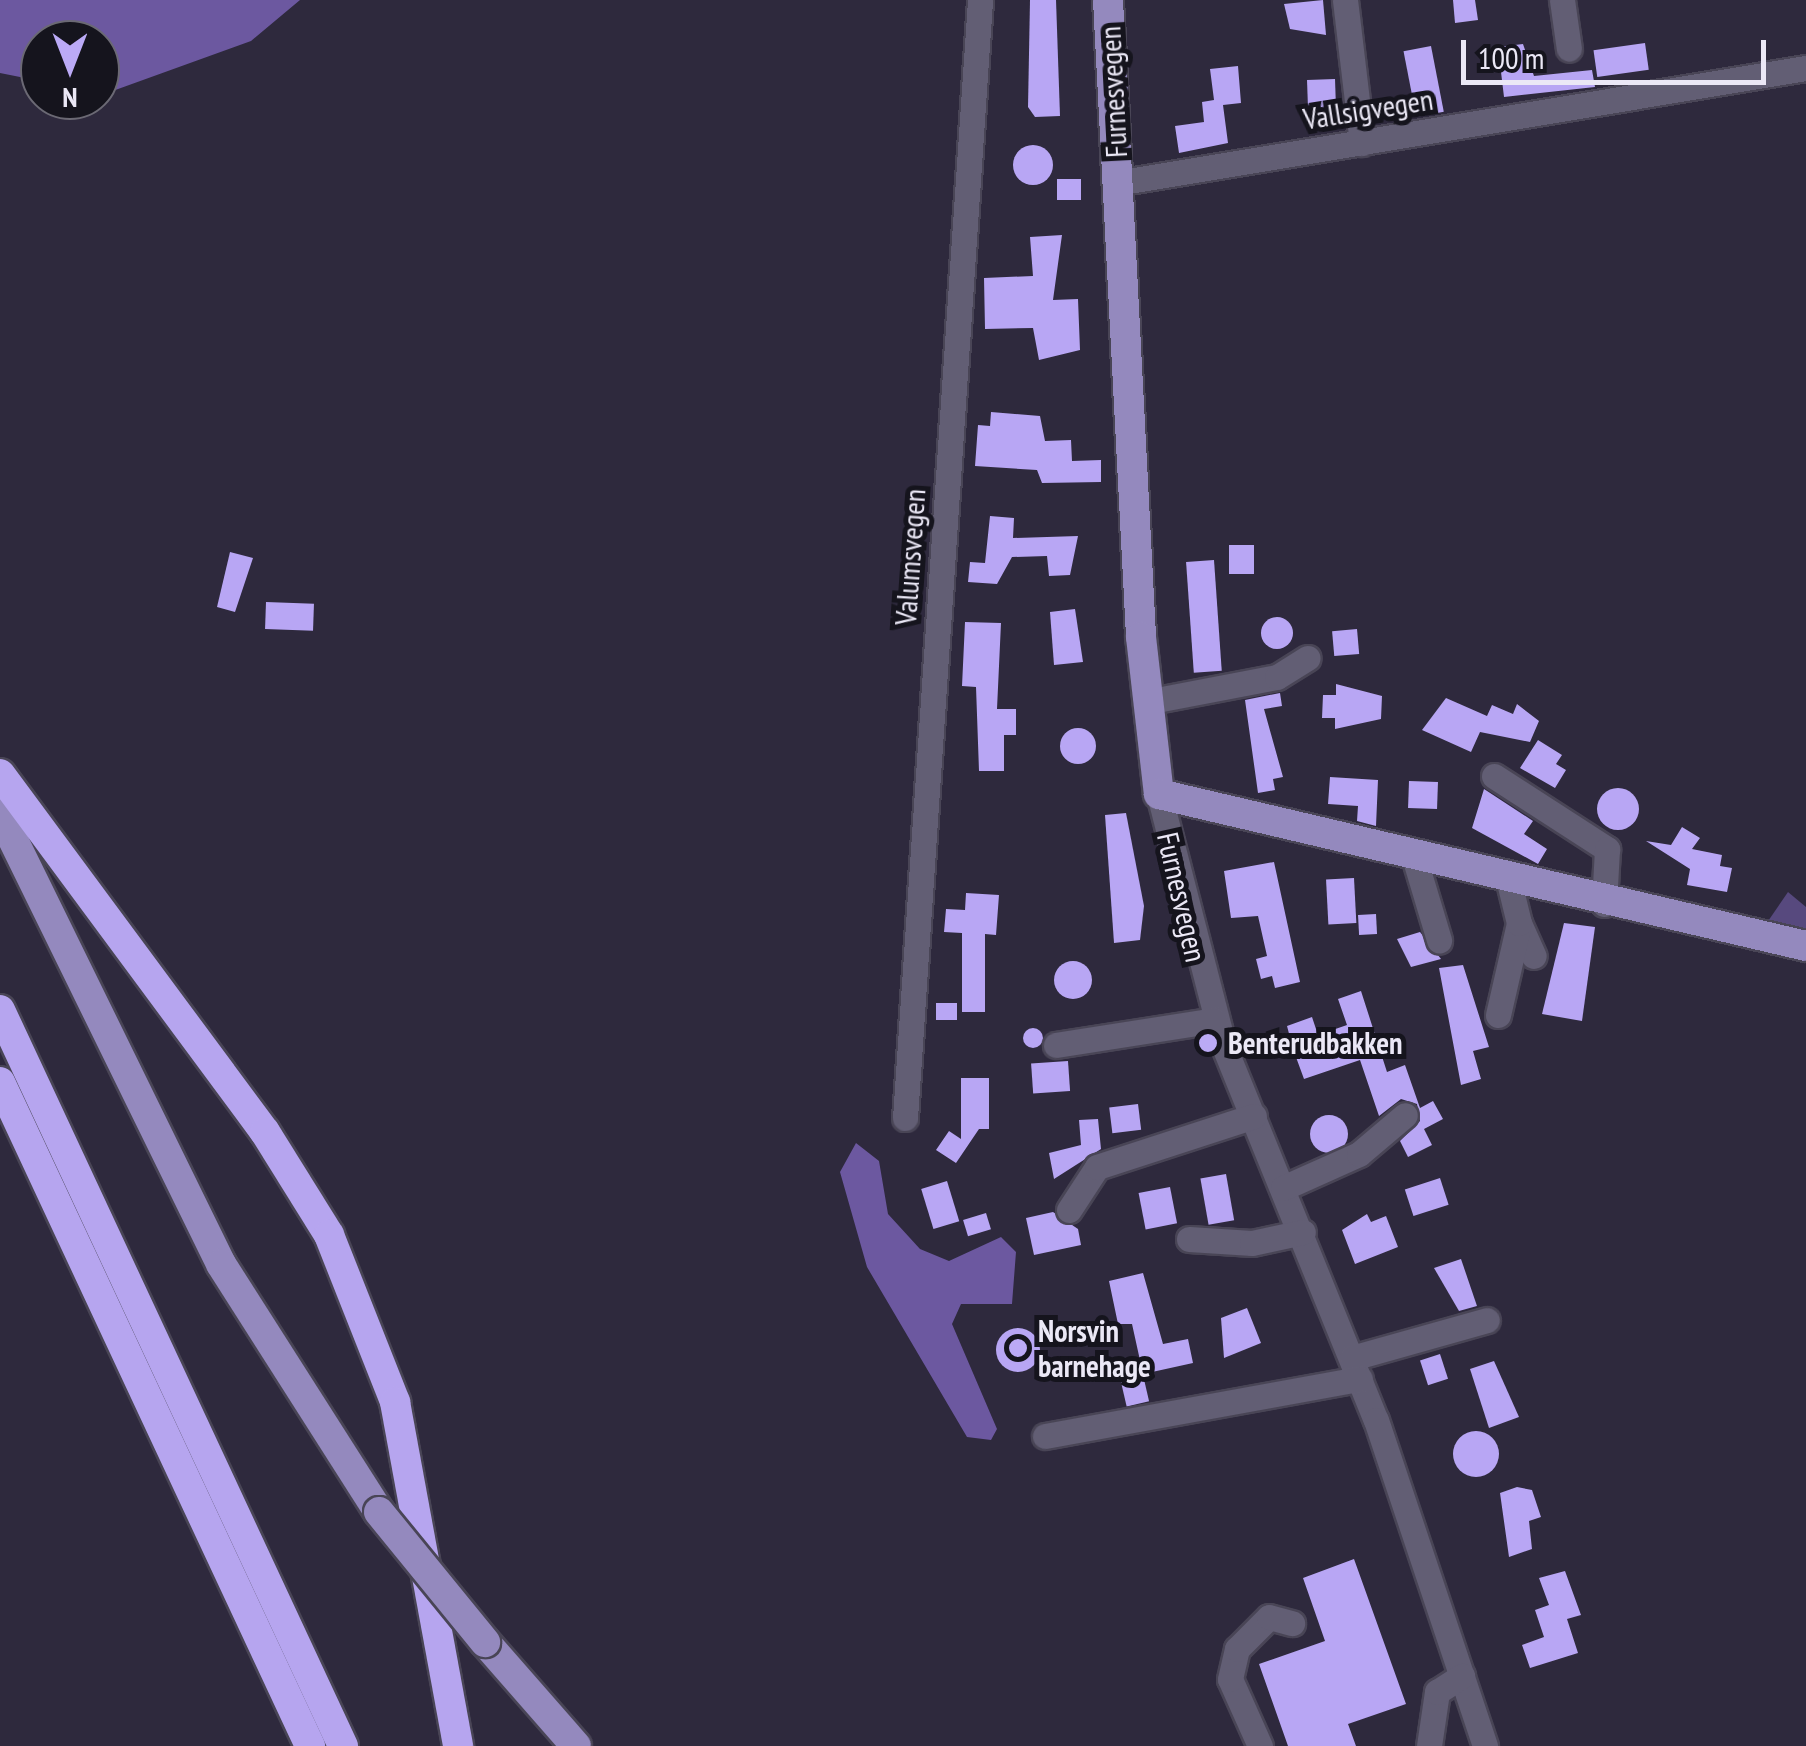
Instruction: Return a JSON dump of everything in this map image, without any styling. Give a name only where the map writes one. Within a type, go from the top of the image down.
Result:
[{"type":"highway","points":[[0,774],[265,1132],[329,1235],[395,1402],[458,1746]]},
{"type":"highway","points":[[0,1010],[342,1746]]},
{"type":"highway","points":[[0,1082],[310,1746]]},
{"type":"main road","name":"Furnesvegen","points":[[1108,0],[1146,702],[1159,794]]},
{"type":"main road","points":[[1159,794],[1509,882],[1806,946]]},
{"type":"main road","points":[[0,813],[204,1234],[306,1409],[380,1512],[576,1746]]},
{"type":"street","name":"Valumsvegen","points":[[905,1118],[980,0]]},
{"type":"street","points":[[1345,0],[1362,142]]},
{"type":"street","points":[[1562,0],[1569,49]]},
{"type":"street","name":"Vallsigvegen","points":[[1117,183],[1806,68]]},
{"type":"street","points":[[1146,702],[1277,677],[1308,658]]},
{"type":"street","points":[[1494,776],[1607,849],[1604,904]]},
{"type":"street","name":"Furnesvegen","points":[[1159,794],[1215,1020],[1356,1368],[1485,1746]]},
{"type":"street","points":[[1416,860],[1439,940]]},
{"type":"street","points":[[1509,882],[1518,923],[1534,956]]},
{"type":"street","points":[[1498,1014],[1518,923]]},
{"type":"street","points":[[1056,1045],[1215,1020]]},
{"type":"street","points":[[1283,1188],[1360,1154],[1405,1115]]},
{"type":"street","points":[[1069,1210],[1097,1167],[1254,1116]]},
{"type":"street","points":[[1189,1239],[1252,1243],[1303,1232]]},
{"type":"street","points":[[1046,1436],[1356,1368],[1487,1320]]},
{"type":"street","points":[[1260,1746],[1230,1679],[1237,1649],[1269,1618],[1292,1622]]},
{"type":"street","points":[[1429,1746],[1437,1692],[1462,1676]]},
{"type":"shaded area","points":[[0,0],[300,0],[251,41],[120,88],[120,20],[20,20],[20,77],[0,73]]},
{"type":"shaded area","points":[[1788,892],[1806,907],[1806,935],[1764,927]]},
{"type":"shaded area","points":[[856,1143],[879,1161],[888,1214],[920,1249],[949,1261],[1001,1237],[1016,1252],[1012,1304],[961,1304],[952,1324],[997,1429],[991,1440],[967,1437],[867,1267],[840,1172]]},
{"type":"building","points":[[1030,0],[1056,0],[1060,116],[1035,117],[1028,107]]},
{"type":"building","points":[[1323,0],[1326,35],[1290,29],[1284,4]]},
{"type":"building","points":[[1453,0],[1475,0],[1478,20],[1455,23]]},
{"type":"building","points":[[1645,43],[1649,70],[1597,77],[1594,50]]},
{"type":"building","points":[[1523,44],[1534,76],[1592,70],[1595,87],[1504,97],[1498,47]]},
{"type":"building","points":[[1431,46],[1444,112],[1416,117],[1404,51]]},
{"type":"building","points":[[1238,66],[1241,103],[1223,105],[1228,143],[1179,153],[1175,126],[1204,122],[1202,102],[1214,100],[1210,69]]},
{"type":"building","points":[[1335,79],[1337,129],[1309,130],[1307,80]]},
{"type":"building","points":[[1033,145],[1047,151],[1053,165],[1047,179],[1033,185],[1019,179],[1013,165],[1019,151]]},
{"type":"building","points":[[1057,179],[1081,179],[1081,200],[1057,200]]},
{"type":"building","points":[[1062,235],[1053,300],[1078,299],[1080,350],[1039,360],[1033,328],[985,329],[984,278],[1033,276],[1030,237]]},
{"type":"building","points":[[991,412],[1040,416],[1045,441],[1071,440],[1072,461],[1101,460],[1101,482],[1042,483],[1037,470],[975,466],[978,425],[990,426]]},
{"type":"building","points":[[990,516],[1014,518],[1013,538],[1078,536],[1070,575],[1049,576],[1047,556],[1012,557],[997,584],[968,582],[970,562],[985,563]]},
{"type":"building","points":[[1229,545],[1254,545],[1254,574],[1229,574]]},
{"type":"building","points":[[230,552],[253,558],[235,612],[217,607]]},
{"type":"building","points":[[1214,560],[1222,671],[1194,673],[1186,562]]},
{"type":"building","points":[[266,602],[314,604],[313,631],[265,629]]},
{"type":"building","points":[[1075,609],[1083,662],[1054,665],[1050,612]]},
{"type":"building","points":[[1277,617],[1288,622],[1293,633],[1288,644],[1277,649],[1266,644],[1261,633],[1266,622]]},
{"type":"building","points":[[965,622],[1001,623],[997,709],[1016,709],[1016,735],[1004,735],[1004,771],[979,771],[976,687],[962,686]]},
{"type":"building","points":[[1357,629],[1359,654],[1334,656],[1332,631]]},
{"type":"building","points":[[1336,684],[1382,696],[1381,719],[1335,729],[1335,718],[1322,718],[1323,695],[1336,695]]},
{"type":"building","points":[[1280,693],[1282,706],[1264,709],[1283,777],[1273,779],[1275,790],[1258,793],[1245,700]]},
{"type":"building","points":[[1446,698],[1487,716],[1492,705],[1513,714],[1517,704],[1539,721],[1530,742],[1480,732],[1471,752],[1422,730]]},
{"type":"building","points":[[1078,728],[1091,733],[1096,746],[1091,759],[1078,764],[1065,759],[1060,746],[1065,733]]},
{"type":"building","points":[[1538,740],[1562,755],[1556,764],[1566,770],[1555,788],[1520,768]]},
{"type":"building","points":[[1330,777],[1378,780],[1376,826],[1357,821],[1358,806],[1328,804]]},
{"type":"building","points":[[1409,781],[1438,782],[1437,809],[1408,808]]},
{"type":"building","points":[[1618,788],[1633,794],[1639,809],[1633,824],[1618,830],[1603,824],[1597,809],[1603,794]]},
{"type":"building","points":[[1484,789],[1533,821],[1524,834],[1547,849],[1538,864],[1472,828]]},
{"type":"building","points":[[1126,813],[1144,906],[1140,940],[1114,943],[1105,815]]},
{"type":"building","points":[[1682,827],[1700,838],[1692,849],[1722,855],[1720,866],[1732,868],[1727,892],[1687,885],[1690,869],[1646,841],[1671,845]]},
{"type":"building","points":[[1274,862],[1300,982],[1275,988],[1272,976],[1261,979],[1256,959],[1267,956],[1258,916],[1231,918],[1224,871]]},
{"type":"building","points":[[1354,878],[1356,923],[1328,924],[1326,879]]},
{"type":"building","points":[[966,893],[999,895],[996,935],[985,934],[985,1012],[962,1012],[962,933],[944,932],[946,909],[965,910]]},
{"type":"building","points":[[1376,914],[1377,934],[1359,935],[1358,915]]},
{"type":"building","points":[[1564,923],[1595,927],[1582,1021],[1542,1014]]},
{"type":"building","points":[[1420,932],[1441,959],[1411,967],[1397,939]]},
{"type":"building","points":[[1073,961],[1087,966],[1092,980],[1087,994],[1073,999],[1059,994],[1054,980],[1059,966]]},
{"type":"building","points":[[1463,965],[1489,1047],[1473,1051],[1481,1079],[1461,1085],[1439,968]]},
{"type":"building","points":[[1361,991],[1387,1072],[1405,1065],[1420,1108],[1433,1101],[1443,1119],[1424,1129],[1432,1145],[1408,1157],[1400,1141],[1420,1121],[1417,1104],[1401,1099],[1379,1116],[1360,1060],[1304,1079],[1293,1049],[1287,1026],[1312,1017],[1318,1035],[1347,1025],[1338,999]]},
{"type":"building","points":[[936,1003],[957,1003],[957,1020],[936,1020]]},
{"type":"building","points":[[1033,1028],[1043,1038],[1033,1048],[1023,1038]]},
{"type":"building","points":[[1068,1061],[1070,1091],[1033,1094],[1031,1064]]},
{"type":"building","points":[[961,1078],[989,1078],[989,1129],[979,1129],[956,1163],[936,1150],[949,1131],[961,1139]]},
{"type":"building","points":[[1138,1104],[1141,1130],[1112,1133],[1109,1108]]},
{"type":"building","points":[[1329,1115],[1342,1121],[1348,1134],[1342,1147],[1329,1153],[1316,1147],[1310,1134],[1316,1121]]},
{"type":"building","points":[[1098,1119],[1101,1149],[1054,1179],[1049,1153],[1081,1145],[1079,1120]]},
{"type":"building","points":[[1226,1174],[1234,1220],[1209,1225],[1200,1179]]},
{"type":"building","points":[[1440,1178],[1449,1205],[1413,1216],[1405,1189]]},
{"type":"building","points":[[947,1181],[959,1221],[933,1229],[921,1189]]},
{"type":"building","points":[[1170,1187],[1177,1223],[1146,1229],[1139,1193]]},
{"type":"building","points":[[1053,1212],[1078,1229],[1081,1245],[1034,1255],[1026,1218]]},
{"type":"building","points":[[986,1213],[991,1229],[968,1236],[963,1220]]},
{"type":"building","points":[[1367,1214],[1371,1222],[1386,1216],[1398,1247],[1355,1264],[1342,1230]]},
{"type":"building","points":[[1461,1259],[1477,1306],[1459,1311],[1434,1268]]},
{"type":"building","points":[[1143,1273],[1163,1344],[1188,1339],[1193,1363],[1143,1374],[1132,1324],[1118,1324],[1109,1281]]},
{"type":"building","points":[[1247,1308],[1261,1343],[1224,1358],[1221,1318]]},
{"type":"building","points":[[1018,1328],[1034,1334],[1040,1350],[1034,1366],[1018,1372],[1002,1366],[996,1350],[1002,1334]]},
{"type":"building","points":[[1440,1354],[1448,1379],[1428,1385],[1420,1360]]},
{"type":"building","points":[[1494,1361],[1519,1417],[1489,1428],[1470,1369]]},
{"type":"building","points":[[1143,1375],[1149,1401],[1127,1406],[1121,1380]]},
{"type":"building","points":[[1476,1431],[1492,1438],[1499,1454],[1492,1470],[1476,1477],[1460,1470],[1453,1454],[1460,1438]]},
{"type":"building","points":[[1517,1487],[1532,1490],[1541,1517],[1529,1521],[1532,1549],[1509,1557],[1500,1493]]},
{"type":"building","points":[[1354,1559],[1406,1704],[1348,1724],[1356,1746],[1288,1746],[1259,1664],[1325,1641],[1303,1578]]},
{"type":"building","points":[[1565,1571],[1581,1615],[1567,1619],[1578,1653],[1530,1668],[1522,1645],[1544,1637],[1535,1610],[1549,1605],[1539,1578]]},
{"type":"place","name":"Benterudbakken","points":[[1208,1043]]},
{"type":"place","name":"Norsvin barnehage","points":[[1018,1348]]}]
